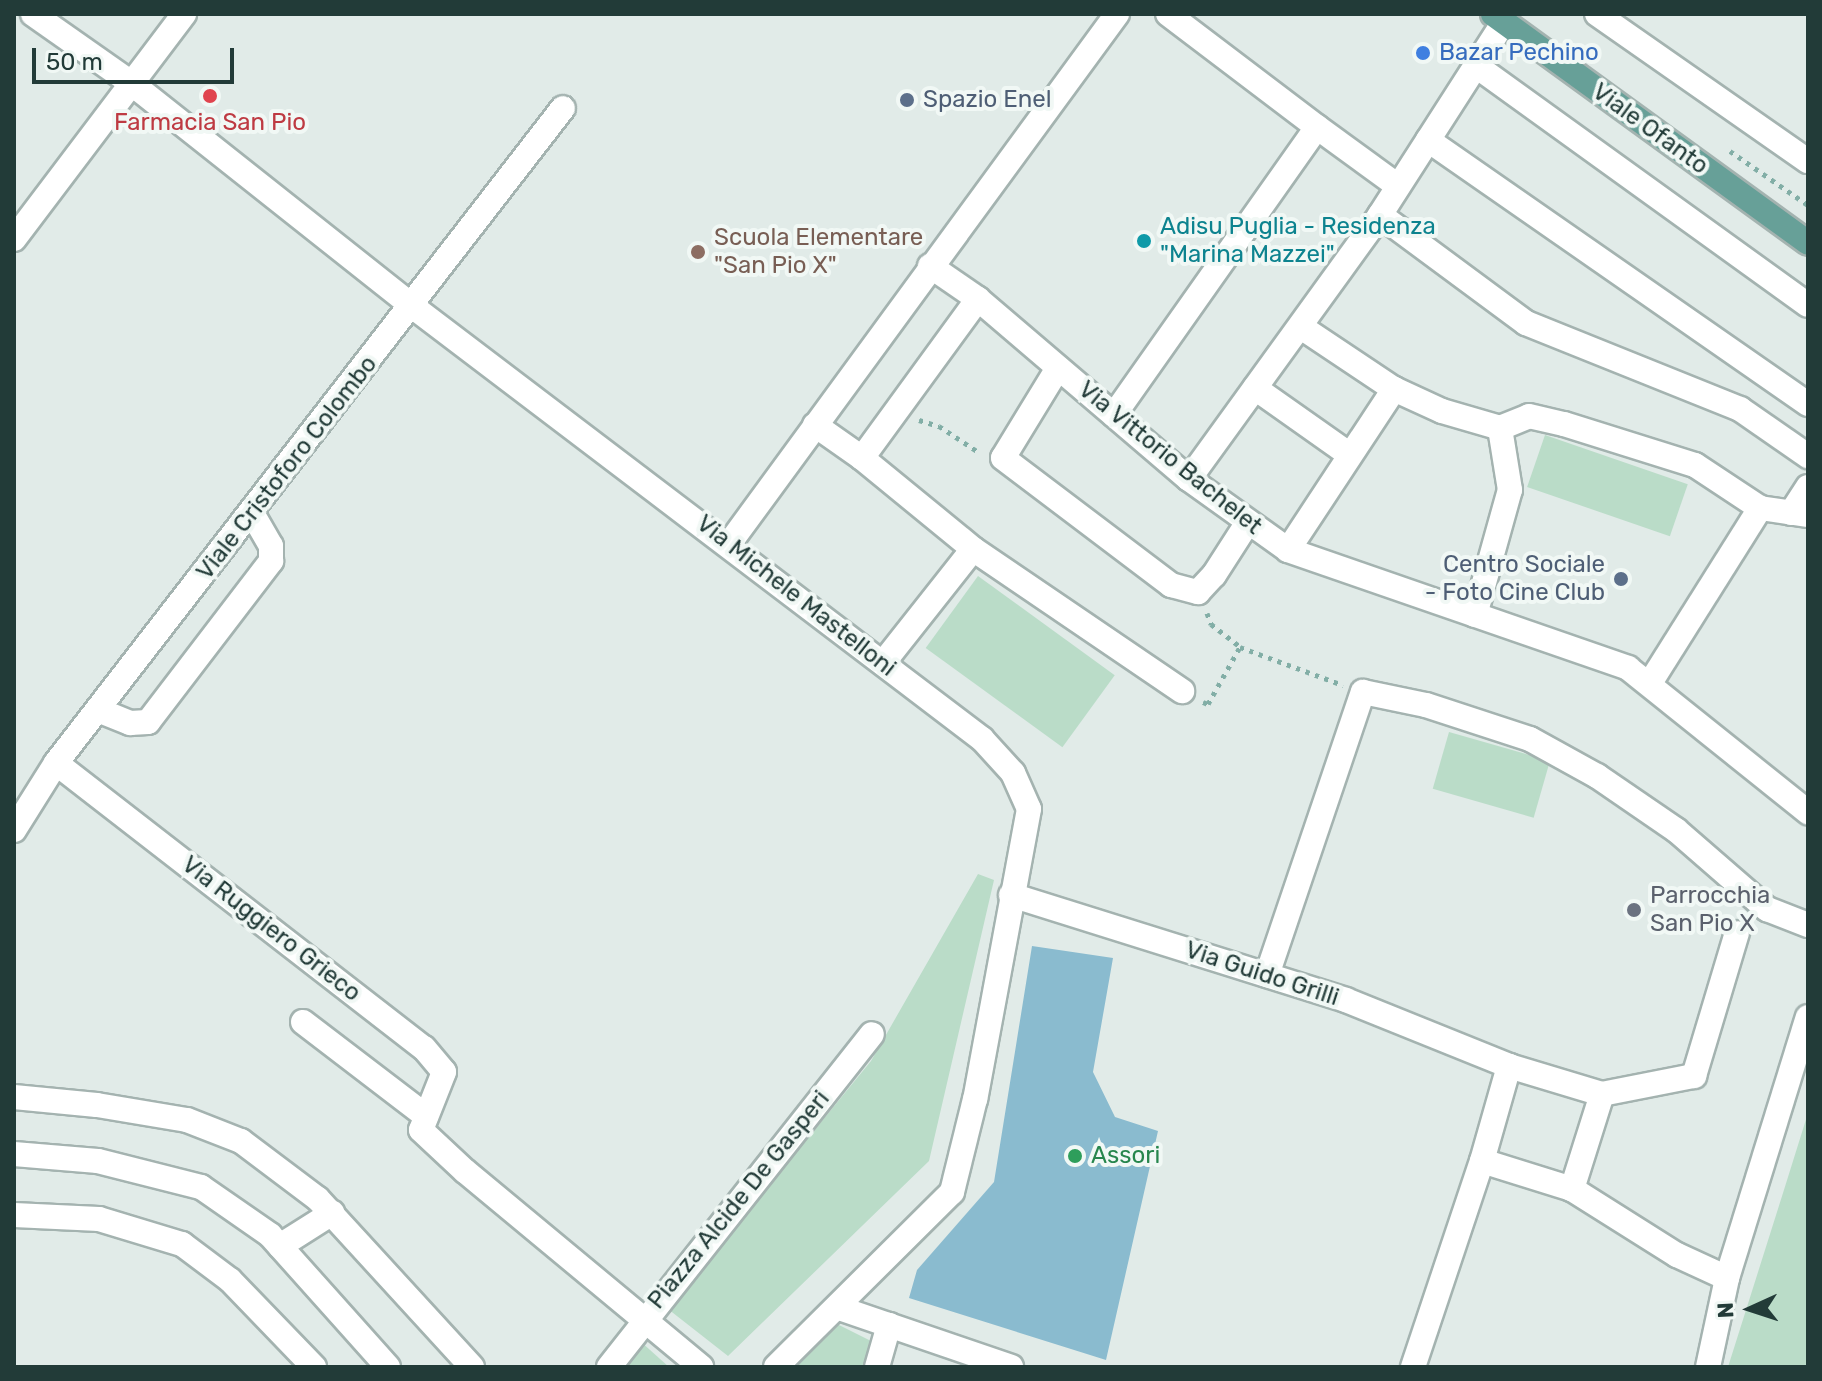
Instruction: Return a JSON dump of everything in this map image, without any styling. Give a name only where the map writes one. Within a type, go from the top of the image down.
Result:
[{"type":"main road","name":"Viale Ofanto","points":[[1498,18],[1808,243]]},
{"type":"street","name":"Via Michele Mastelloni","points":[[33,14],[131,83],[412,306],[982,739],[1013,773],[1029,809],[975,1099],[952,1192],[839,1308],[776,1367]]},
{"type":"street","points":[[14,239],[184,14]]},
{"type":"street","points":[[729,544],[1117,14]]},
{"type":"street","points":[[1168,14],[1398,186]]},
{"type":"street","points":[[1597,14],[1808,161]]},
{"type":"street","points":[[1189,479],[1380,215],[1475,65],[1498,18]]},
{"type":"street","points":[[1475,65],[1808,305]]},
{"type":"street","name":"Viale Cristoforo Colombo","points":[[14,830],[56,763],[563,108]]},
{"type":"street","points":[[1114,415],[1317,127]]},
{"type":"street","points":[[1428,140],[1808,404]]},
{"type":"street","points":[[1380,215],[1526,323],[1740,409],[1808,456]]},
{"type":"street","name":"Via Vittorio Bachelet","points":[[930,266],[978,299],[1189,479],[1288,550],[1628,668],[1808,812]]},
{"type":"street","points":[[862,458],[978,299]]},
{"type":"street","points":[[1301,327],[1394,389],[1442,411],[1500,428],[1529,416],[1564,424],[1695,465],[1760,508],[1799,514],[1808,487]]},
{"type":"street","points":[[1058,368],[1003,458],[1171,585],[1198,592],[1214,575],[1248,522]]},
{"type":"street","points":[[1255,388],[1350,455]]},
{"type":"street","points":[[1288,550],[1394,389]]},
{"type":"street","points":[[815,425],[862,458],[973,549],[1182,691]]},
{"type":"street","points":[[1475,615],[1510,490],[1500,428]]},
{"type":"street","points":[[1650,683],[1760,508]]},
{"type":"street","points":[[98,710],[130,723],[148,722],[271,561],[271,546],[252,513]]},
{"type":"street","points":[[883,663],[973,549]]},
{"type":"street","points":[[1267,975],[1363,692],[1426,705],[1530,739],[1597,776],[1676,830],[1767,909],[1808,925]]},
{"type":"street","name":"Via Ruggiero Grieco","points":[[56,763],[424,1048],[444,1072],[426,1116]]},
{"type":"street","name":"Via Guido Grilli","points":[[1011,895],[1346,1000],[1509,1066],[1602,1094]]},
{"type":"street","points":[[1572,1189],[1602,1094],[1694,1076],[1737,933]]},
{"type":"street","points":[[1708,1367],[1727,1278],[1808,1017]]},
{"type":"street","points":[[303,1022],[426,1116],[421,1130],[465,1171],[701,1367]]},
{"type":"street","name":"Piazza Alcide De Gasperi","points":[[609,1367],[872,1034]]},
{"type":"street","points":[[1413,1367],[1482,1161],[1509,1066]]},
{"type":"street","points":[[14,1097],[97,1105],[187,1120],[241,1141],[332,1213],[472,1367]]},
{"type":"street","points":[[14,1154],[98,1161],[201,1187],[270,1235],[388,1367]]},
{"type":"street","points":[[1482,1161],[1572,1189],[1677,1255],[1727,1278]]},
{"type":"street","points":[[280,1246],[332,1213]]},
{"type":"street","points":[[14,1215],[99,1219],[182,1244],[230,1280],[314,1367]]},
{"type":"street","points":[[839,1308],[1011,1367]]},
{"type":"street","points":[[877,1367],[889,1325]]},
{"type":"path","points":[[895,413],[939,426],[976,452],[1003,458]]},
{"type":"path","points":[[1198,592],[1211,624],[1240,647],[1363,692]]},
{"type":"path","points":[[1182,691],[1208,704],[1240,647]]},
{"type":"green space","points":[[1545,435],[1688,484],[1670,536],[1527,487]]},
{"type":"green space","points":[[978,576],[1115,675],[1062,747],[926,648]]},
{"type":"green space","points":[[1449,732],[1550,761],[1534,818],[1433,789]]},
{"type":"green space","points":[[978,874],[994,880],[929,1161],[728,1356],[668,1309],[871,1061]]},
{"type":"green space","points":[[1808,1113],[1808,1367],[1728,1367],[1783,1193]]},
{"type":"green space","points":[[835,1323],[875,1343],[867,1367],[792,1367]]},
{"type":"green space","points":[[640,1341],[669,1367],[620,1367]]},
{"type":"water","name":"Assori","points":[[1032,946],[1113,958],[1093,1072],[1115,1117],[1158,1131],[1106,1360],[909,1298],[917,1270],[994,1182]]},
{"type":"place","name":"Bazar Pechino","points":[[1423,53]]},
{"type":"place","name":"Farmacia San Pio","points":[[210,96]]},
{"type":"place","name":"Spazio Enel","points":[[907,100]]},
{"type":"place","name":"Adisu Puglia - Residenza \"Marina Mazzei\"","points":[[1144,241]]},
{"type":"place","name":"Scuola Elementare \"San Pio X\"","points":[[698,252]]},
{"type":"place","name":"Centro Sociale - Foto Cine Club","points":[[1621,579]]},
{"type":"place","name":"Parrocchia San Pio X","points":[[1634,910]]},
{"type":"place","name":"Assori","points":[[1075,1156]]}]
